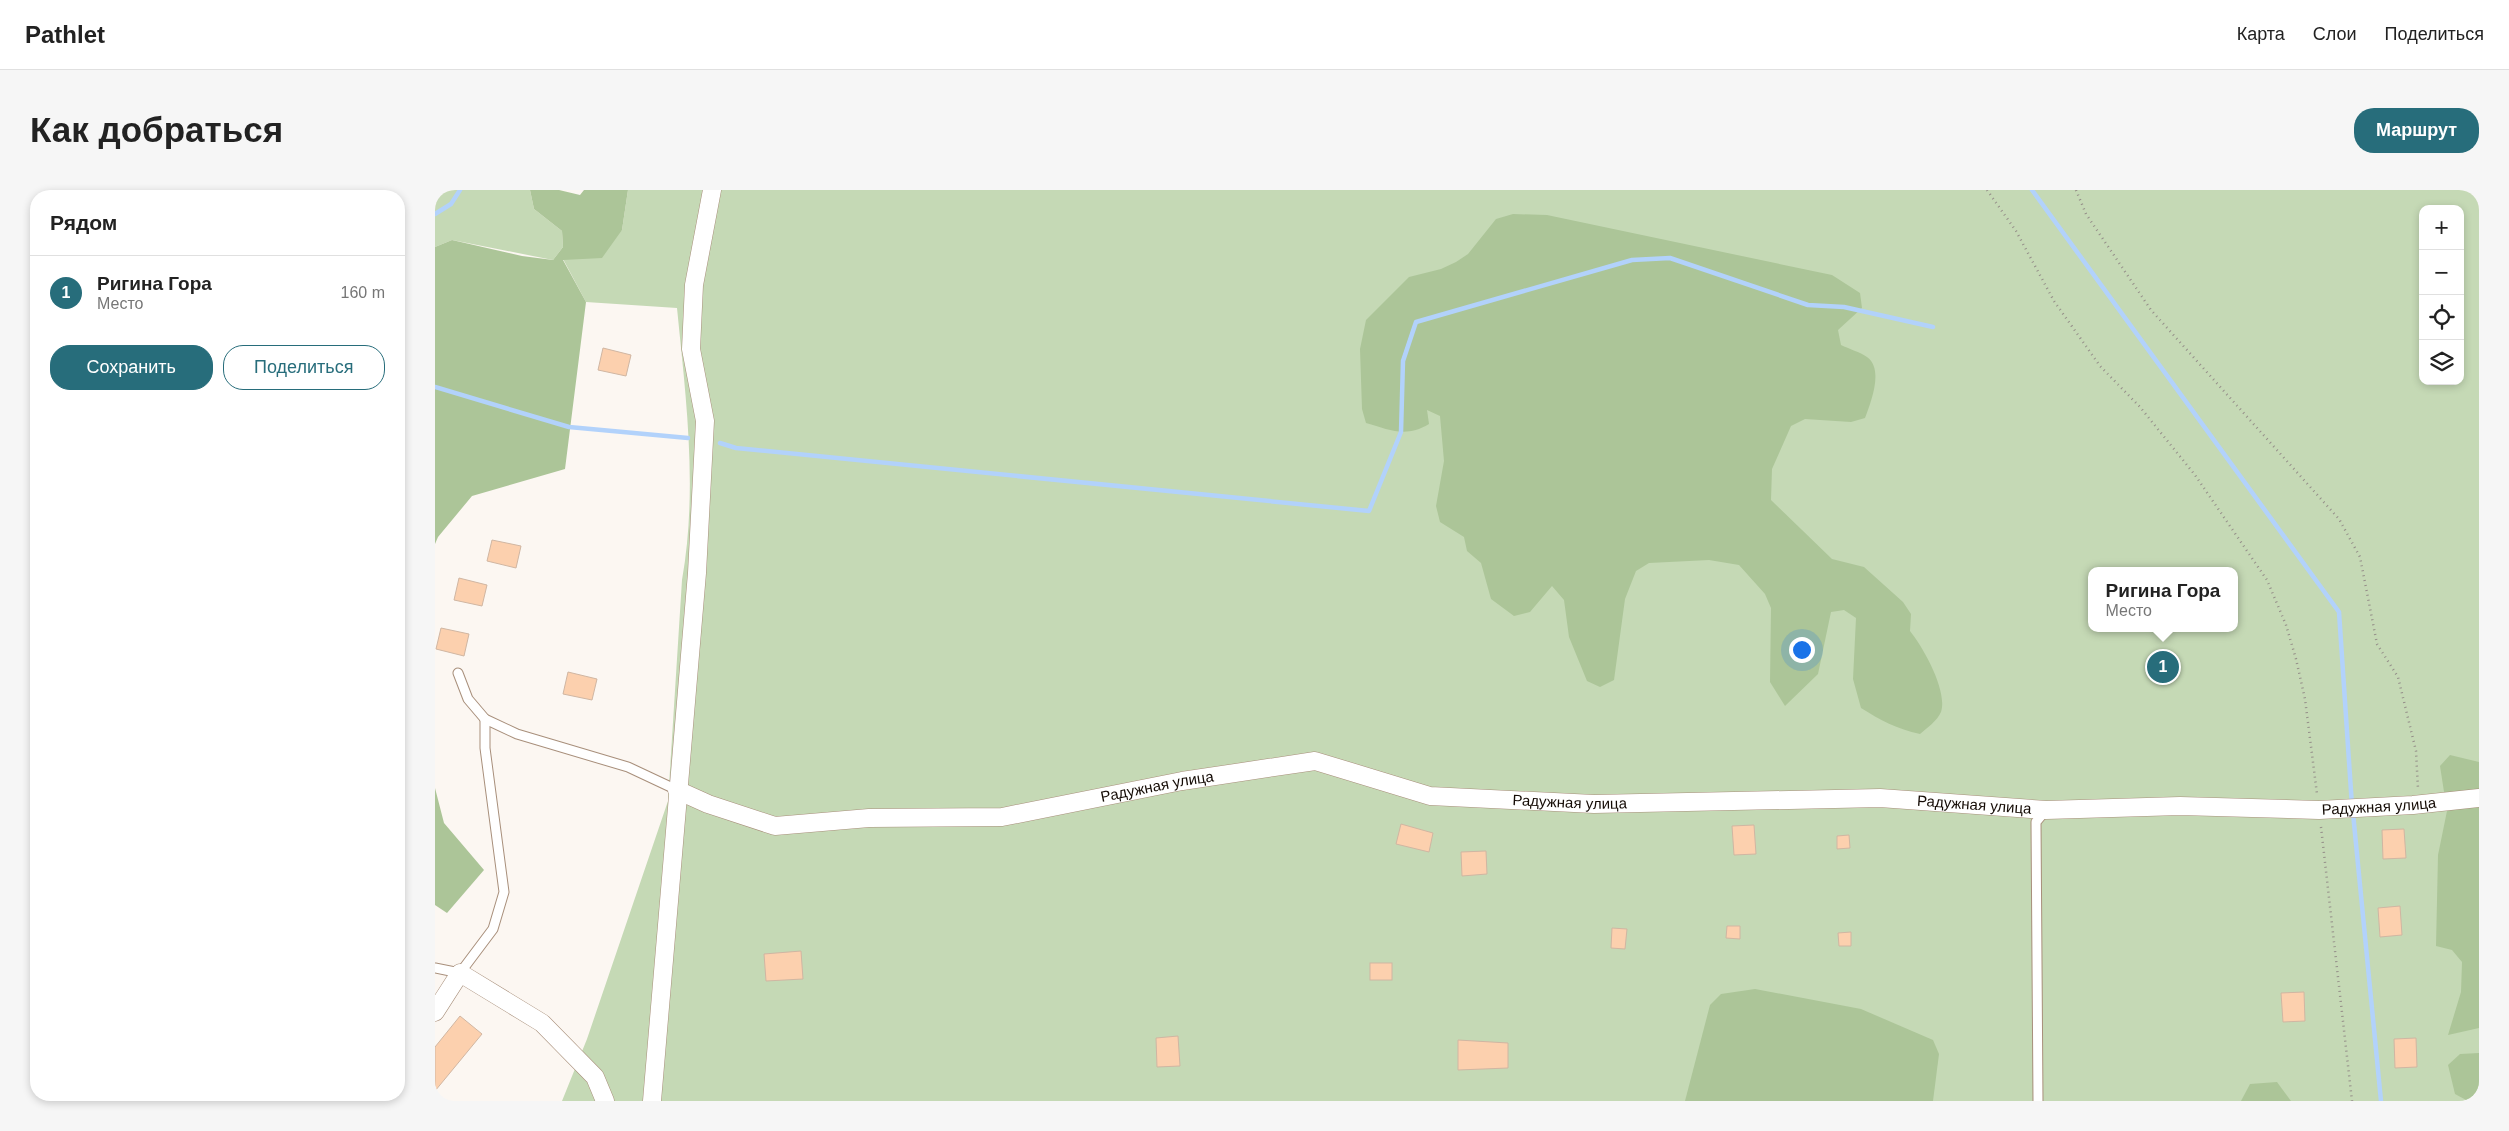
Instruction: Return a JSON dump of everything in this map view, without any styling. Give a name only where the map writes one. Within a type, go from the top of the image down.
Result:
[{"type":"street","points":[[652,1101],[677,790],[697,573],[705,421],[691,349],[694,285],[712,190]]},
{"type":"street","name":"Радужная улица","points":[[677,790],[708,804],[775,826],[869,818],[1002,817],[1181,781],[1315,761],[1430,796],[1594,804],[1880,798],[2046,810],[2180,806],[2319,810],[2413,805],[2479,798]]},
{"type":"street","points":[[435,1012],[460,973],[542,1024],[595,1077],[605,1101]]},
{"type":"lane","points":[[458,673],[468,699],[485,719],[517,734],[628,767],[677,790]]},
{"type":"lane","points":[[435,968],[460,973],[493,929],[504,892],[485,748],[485,719]]},
{"type":"lane","points":[[2038,1101],[2036,822],[2046,810]]},
{"type":"path","points":[[1987,190],[2016,231],[2054,301],[2095,359],[2140,407],[2195,475],[2267,580],[2286,625],[2305,699],[2352,1101]]},
{"type":"path","points":[[2077,190],[2086,214],[2151,310],[2339,518],[2360,557],[2377,644],[2398,677],[2415,751],[2419,789],[2413,805]]},
{"type":"green space","points":[[435,190],[530,190],[534,209],[562,231],[563,247],[553,260],[452,240],[435,247]]},
{"type":"green space","points":[[530,190],[559,190],[580,195],[584,190],[628,190],[622,230],[602,258],[563,260],[586,302],[565,469],[472,496],[438,537],[435,544],[435,247],[452,240],[522,256],[553,260],[563,247],[562,231],[534,209]]},
{"type":"green space","points":[[628,190],[2479,190],[2479,1101],[562,1101],[587,1039],[668,801],[682,580],[689,512],[690,478],[687,410],[677,308],[586,302],[563,259],[622,230]]},
{"type":"green space","points":[[1513,214],[1547,215],[1832,275],[1860,293],[1862,308],[1838,330],[1841,345],[1867,357],[1875,369],[1875,386],[1865,418],[1851,422],[1805,419],[1791,426],[1772,469],[1771,500],[1832,559],[1864,567],[1903,602],[1911,614],[1910,631],[1921,647],[1938,681],[1942,703],[1941,712],[1937,718],[1920,734],[1889,724],[1861,708],[1853,679],[1856,618],[1844,610],[1831,612],[1818,674],[1785,706],[1770,682],[1771,608],[1765,594],[1739,565],[1709,560],[1649,563],[1636,571],[1625,599],[1614,680],[1600,687],[1587,681],[1569,637],[1564,600],[1552,586],[1530,612],[1514,616],[1491,599],[1481,563],[1467,551],[1464,537],[1440,522],[1436,506],[1444,461],[1440,416],[1427,410],[1429,424],[1413,431],[1405,432],[1366,423],[1362,409],[1360,349],[1366,320],[1409,277],[1441,269],[1456,262],[1468,254],[1496,219]]},
{"type":"green space","points":[[2450,755],[2479,762],[2479,1028],[2448,1035],[2461,992],[2462,962],[2452,950],[2436,946],[2438,855],[2447,811],[2440,766]]},
{"type":"green space","points":[[435,788],[444,823],[484,870],[447,913],[435,905]]},
{"type":"green space","points":[[1755,989],[1861,1009],[1933,1040],[1939,1054],[1933,1101],[1685,1101],[1710,1005],[1721,994]]},
{"type":"green space","points":[[2479,1053],[2479,1101],[2468,1101],[2455,1094],[2448,1065],[2460,1054]]},
{"type":"green space","points":[[2277,1082],[2291,1101],[2241,1101],[2250,1084]]},
{"type":"building","points":[[603,348],[631,355],[626,376],[598,370]]},
{"type":"building","points":[[492,540],[521,546],[516,568],[487,561]]},
{"type":"building","points":[[459,578],[487,585],[482,606],[454,600]]},
{"type":"building","points":[[441,628],[469,634],[464,656],[436,649]]},
{"type":"building","points":[[568,672],[597,679],[592,700],[563,694]]},
{"type":"building","points":[[1401,824],[1433,833],[1429,852],[1396,844]]},
{"type":"building","points":[[1754,825],[1756,854],[1734,855],[1732,826]]},
{"type":"building","points":[[2404,829],[2406,858],[2383,859],[2382,830]]},
{"type":"building","points":[[1849,835],[1850,848],[1837,849],[1837,836]]},
{"type":"building","points":[[1486,851],[1487,874],[1462,876],[1461,852]]},
{"type":"building","points":[[2400,906],[2402,935],[2380,937],[2378,908]]},
{"type":"building","points":[[1727,926],[1740,926],[1740,939],[1726,938]]},
{"type":"building","points":[[1612,928],[1627,929],[1625,949],[1611,948]]},
{"type":"building","points":[[1851,932],[1851,946],[1839,946],[1838,933]]},
{"type":"building","points":[[801,951],[803,979],[766,981],[764,954]]},
{"type":"building","points":[[1370,963],[1392,963],[1392,980],[1370,980]]},
{"type":"building","points":[[2304,992],[2305,1021],[2283,1022],[2281,993]]},
{"type":"building","points":[[460,1016],[482,1034],[435,1091],[435,1047]]},
{"type":"building","points":[[1178,1036],[1180,1066],[1157,1067],[1156,1038]]},
{"type":"building","points":[[2416,1038],[2417,1067],[2395,1068],[2394,1039]]},
{"type":"building","points":[[1458,1040],[1508,1043],[1508,1068],[1458,1070]]},
{"type":"waterway","points":[[435,214],[451,204],[460,190]]},
{"type":"waterway","points":[[2032,190],[2339,612],[2352,806]]},
{"type":"waterway","points":[[720,443],[736,448],[1369,511],[1401,432],[1403,361],[1416,322],[1632,260],[1670,258],[1808,305],[1844,307],[1933,327]]},
{"type":"waterway","points":[[435,387],[569,427],[688,438]]},
{"type":"waterway","points":[[2353,813],[2381,1101]]},
{"type":"place","name":"Ригина Гора","points":[[2163,667]]}]
